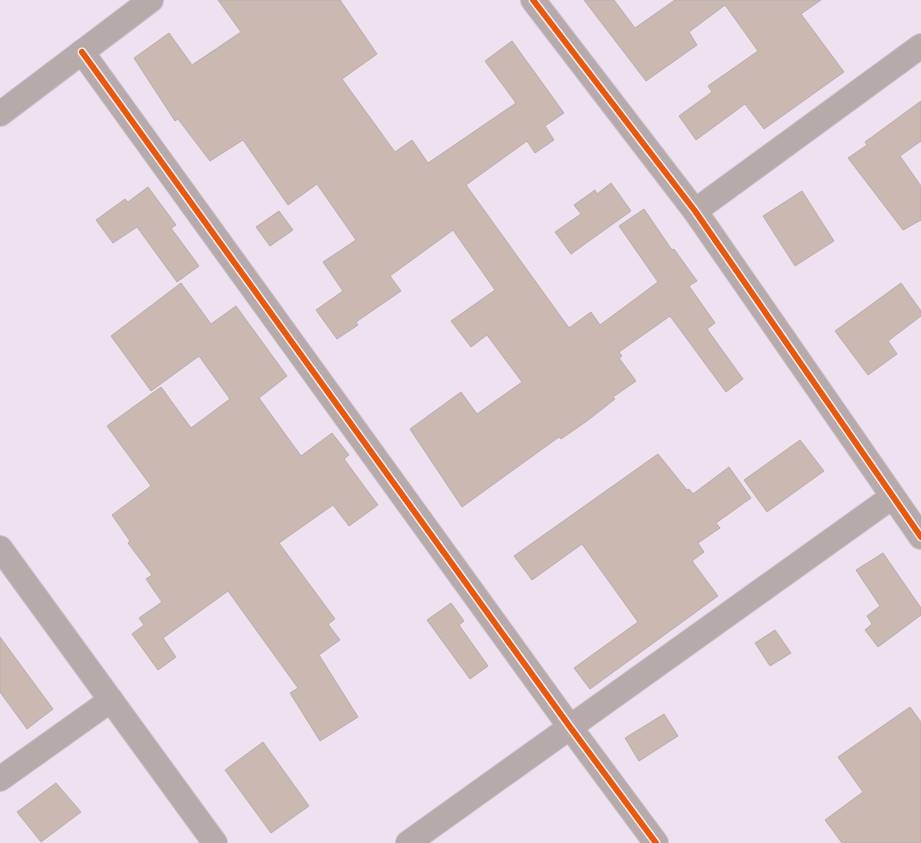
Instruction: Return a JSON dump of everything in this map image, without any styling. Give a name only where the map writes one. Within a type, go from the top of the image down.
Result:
[{"type":"street","points":[[0,114],[151,0]]},
{"type":"street","points":[[533,0],[695,211],[921,536]]},
{"type":"street","points":[[695,211],[921,46]]},
{"type":"street","points":[[82,52],[656,843]]},
{"type":"street","points":[[408,843],[892,496]]},
{"type":"street","points":[[0,548],[215,843]]},
{"type":"street","points":[[0,779],[111,700]]},
{"type":"building","points":[[218,0],[340,0],[377,54],[342,79],[395,152],[412,140],[428,163],[516,103],[485,61],[512,41],[564,113],[545,126],[554,140],[535,153],[527,141],[466,185],[569,328],[591,312],[600,325],[658,282],[619,226],[644,209],[672,250],[674,249],[697,281],[689,286],[715,323],[707,329],[743,379],[726,392],[670,316],[619,352],[622,356],[619,358],[636,381],[613,397],[615,399],[587,421],[561,439],[559,437],[462,507],[410,429],[461,392],[477,414],[522,382],[487,335],[471,347],[451,321],[495,290],[453,230],[390,276],[401,291],[356,322],[358,325],[337,339],[316,310],[343,291],[323,262],[356,240],[317,184],[288,205],[243,140],[210,161],[178,119],[175,121],[134,58],[169,33],[192,65],[241,32]]},
{"type":"building","points":[[584,0],[614,0],[635,28],[675,0],[821,0],[801,14],[844,72],[764,129],[745,104],[696,140],[679,116],[712,92],[708,86],[758,51],[725,5],[689,32],[697,45],[646,81]]},
{"type":"building","points":[[921,101],[921,141],[900,156],[921,186],[921,220],[903,230],[848,158],[867,145],[865,142]]},
{"type":"building","points":[[611,183],[631,211],[571,254],[555,232],[581,214],[574,205],[595,190],[597,194]]},
{"type":"building","points":[[148,187],[176,225],[171,228],[199,266],[177,282],[137,227],[113,243],[96,220],[125,199],[128,202]]},
{"type":"building","points":[[802,191],[834,241],[795,266],[763,216]]},
{"type":"building","points":[[279,211],[293,230],[270,246],[256,227]]},
{"type":"building","points":[[181,283],[211,324],[236,306],[287,376],[259,398],[301,456],[332,433],[349,455],[344,459],[378,505],[349,526],[333,505],[279,543],[335,619],[328,624],[340,640],[319,655],[358,717],[320,741],[290,693],[298,688],[228,591],[163,638],[176,657],[158,670],[132,634],[144,625],[139,618],[162,602],[146,579],[152,575],[128,543],[130,541],[112,515],[151,486],[107,426],[161,387],[191,428],[230,399],[199,356],[151,391],[111,336]]},
{"type":"building","points":[[901,283],[921,311],[921,316],[888,341],[897,354],[868,375],[835,331]]},
{"type":"building","points":[[800,440],[824,471],[767,512],[744,480]]},
{"type":"building","points":[[658,454],[687,490],[689,489],[693,494],[729,467],[751,498],[716,523],[720,528],[698,543],[704,552],[692,561],[718,596],[590,689],[574,668],[638,622],[582,544],[532,580],[514,556]]},
{"type":"building","points":[[883,553],[921,608],[921,615],[878,647],[865,630],[872,624],[867,616],[880,606],[856,570]]},
{"type":"building","points":[[451,603],[464,621],[459,625],[488,666],[470,679],[427,620]]},
{"type":"building","points":[[775,630],[791,653],[770,666],[755,643]]},
{"type":"building","points":[[0,637],[53,709],[27,729],[0,692]]},
{"type":"building","points":[[910,707],[921,722],[921,843],[842,843],[825,820],[863,792],[838,757]]},
{"type":"building","points":[[664,714],[678,736],[639,761],[625,738]]},
{"type":"building","points":[[263,742],[309,806],[271,833],[225,770]]},
{"type":"building","points":[[56,783],[81,812],[41,842],[17,812]]},
{"type":"cycle path","points":[[533,0],[695,211],[921,537]]},
{"type":"cycle path","points":[[82,52],[656,843]]}]
